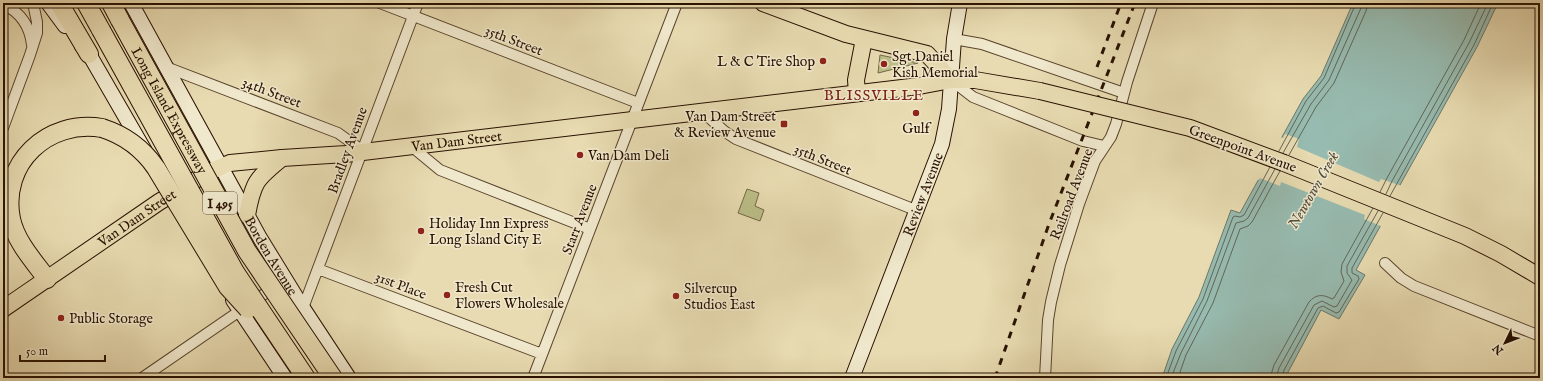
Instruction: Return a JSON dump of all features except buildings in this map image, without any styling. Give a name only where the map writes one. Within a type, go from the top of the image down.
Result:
[{"type":"highway","points":[[59,3],[89,54]]},
{"type":"highway","name":"Long Island Expressway","points":[[86,3],[228,260],[254,301],[307,378]]},
{"type":"highway","name":"Long Island Expressway","points":[[111,3],[247,251],[333,378]]},
{"type":"highway","points":[[48,279],[20,242],[14,229],[8,202],[11,179],[23,158],[36,145],[49,136],[61,130],[74,127],[102,128],[131,142],[148,157],[228,287],[307,378]]},
{"type":"main road","points":[[48,3],[89,54],[209,262],[285,378]]},
{"type":"main road","name":"Borden Avenue","points":[[131,3],[220,166],[285,280],[349,378]]},
{"type":"main road","points":[[764,3],[838,32],[927,54],[951,80]]},
{"type":"main road","name":"Review Avenue","points":[[852,378],[918,210],[942,144],[950,109],[954,39],[960,3]]},
{"type":"main road","points":[[857,93],[856,80],[864,39]]},
{"type":"main road","name":"Van Dam Street","points":[[3,309],[170,195],[220,166],[230,163],[346,154],[919,86],[951,80]]},
{"type":"main road","name":"Greenpoint Avenue","points":[[951,80],[975,80],[1040,91],[1190,128],[1229,142],[1465,236],[1540,277]]},
{"type":"main road","points":[[247,214],[250,198],[257,180],[282,158]]},
{"type":"street","points":[[3,128],[32,47],[37,28],[36,14],[33,3]]},
{"type":"street","name":"35th Street","points":[[380,3],[638,103]]},
{"type":"street","name":"Bradley Avenue","points":[[303,308],[418,3]]},
{"type":"street","name":"Starr Avenue","points":[[532,378],[677,3]]},
{"type":"street","name":"Railroad Avenue","points":[[1046,378],[1048,320],[1055,283],[1079,204],[1097,156],[1111,137],[1116,124],[1124,93],[1153,3]]},
{"type":"street","points":[[3,4],[15,11],[24,20],[29,31],[32,47]]},
{"type":"street","points":[[954,39],[982,44],[1124,93]]},
{"type":"street","name":"34th Street","points":[[166,67],[338,133],[363,151]]},
{"type":"street","points":[[951,80],[973,97],[1083,141],[1104,146]]},
{"type":"street","name":"35th Street","points":[[703,112],[736,139],[918,210]]},
{"type":"street","points":[[411,146],[440,170],[590,229]]},
{"type":"street","points":[[1385,263],[1401,278],[1414,286],[1540,336]]},
{"type":"street","name":"31st Place","points":[[318,269],[542,354]]},
{"type":"street","points":[[142,378],[285,280]]},
{"type":"green space","points":[[880,55],[918,63],[878,73]]},
{"type":"green space","points":[[747,189],[759,193],[755,206],[764,210],[760,221],[738,213]]},
{"type":"water","name":"Newtown Creek","points":[[1353,3],[1498,3],[1477,47],[1400,185],[1382,223],[1356,270],[1365,275],[1339,319],[1321,310],[1285,378],[1162,378],[1172,349],[1199,297],[1231,210],[1240,213],[1303,99],[1321,76]]},
{"type":"pier","points":[[1285,134],[1299,139],[1297,147],[1379,182],[1381,179],[1402,186],[1383,227],[1364,219],[1365,215],[1281,182],[1280,186],[1260,178],[1259,180],[1257,179],[1280,137],[1283,138]]},
{"type":"railway","points":[[1097,67],[1121,3]]},
{"type":"railway","points":[[995,378],[1049,224],[1135,3]]},
{"type":"place","name":"L & C Tire Shop","points":[[823,61]]},
{"type":"place","name":"Sgt Daniel Kish Memorial","points":[[884,64]]},
{"type":"place","name":"Gulf","points":[[916,113]]},
{"type":"place","name":"Van Dam Street & Review Avenue","points":[[784,124]]},
{"type":"place","name":"Van Dam Deli","points":[[580,155]]},
{"type":"place","name":"Holiday Inn Express Long Island City E","points":[[421,231]]},
{"type":"place","name":"Fresh Cut Flowers Wholesale","points":[[447,295]]},
{"type":"place","name":"Silvercup Studios East","points":[[676,296]]},
{"type":"place","name":"Public Storage","points":[[61,318]]},
{"type":"district","name":"BLISSVILLE","points":[[874,95]]}]
